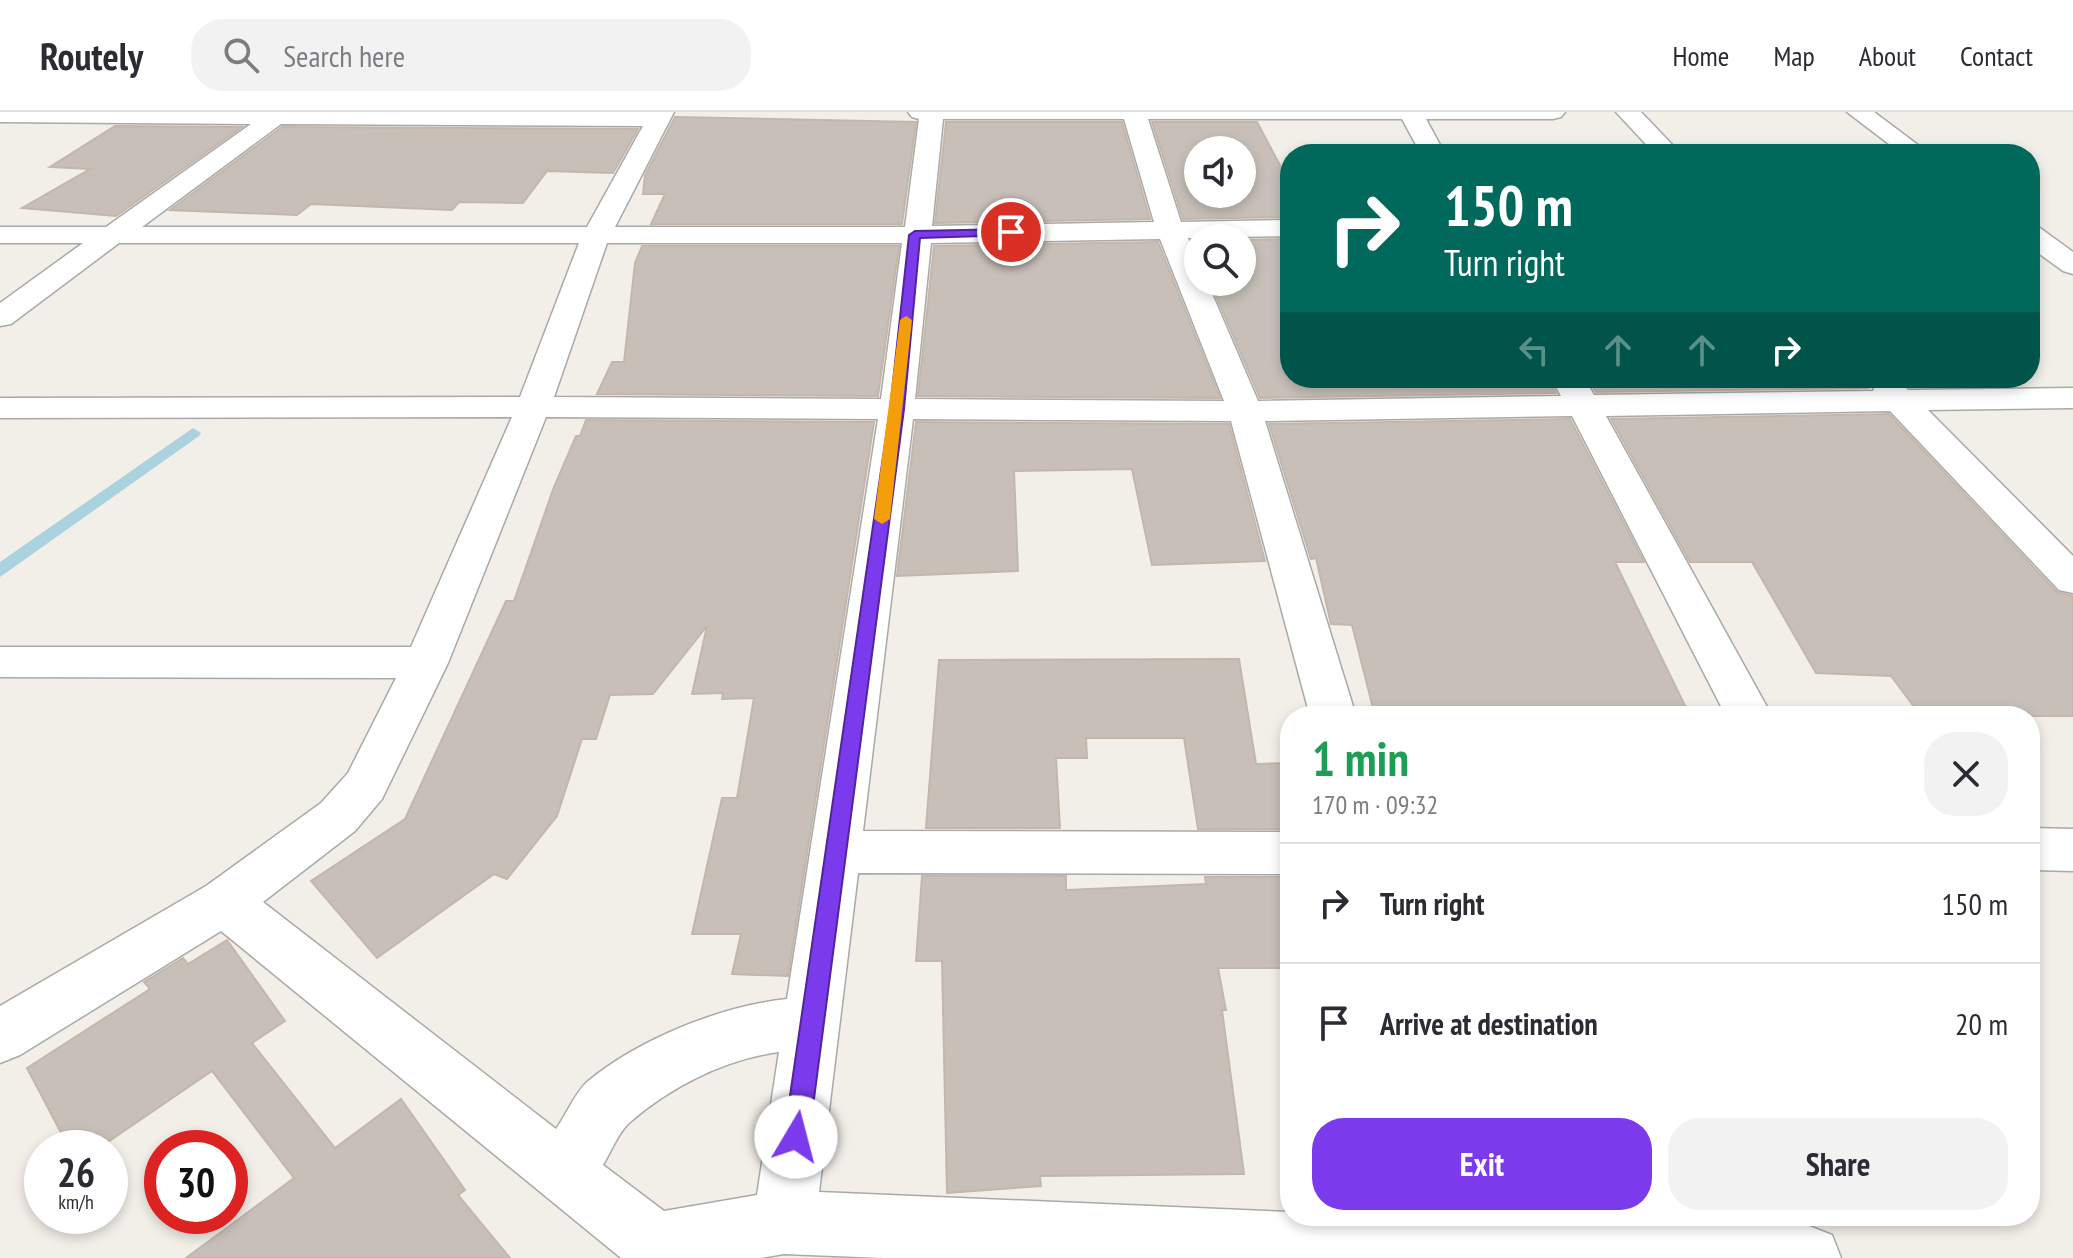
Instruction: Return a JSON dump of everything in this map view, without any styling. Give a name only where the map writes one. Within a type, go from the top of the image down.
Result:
[{"type":"street","points":[[920,112],[1553,112]]},
{"type":"street","points":[[784,1222],[897,409],[915,235],[932,112]]},
{"type":"street","points":[[1134,112],[1170,229],[1245,411],[1330,706]]},
{"type":"street","points":[[1410,112],[1428,144]]},
{"type":"street","points":[[1628,112],[1659,144]]},
{"type":"street","points":[[1859,112],[1904,144]]},
{"type":"street","points":[[0,317],[280,114]]},
{"type":"street","points":[[0,115],[660,116],[596,236],[533,407],[426,663],[365,786],[338,817],[224,902],[0,1036]]},
{"type":"street","points":[[0,235],[915,235],[1280,228]]},
{"type":"street","points":[[2040,233],[2073,232]]},
{"type":"street","points":[[2040,240],[2073,265]]},
{"type":"street","points":[[0,408],[1245,411],[1576,392],[1889,390],[2073,398]]},
{"type":"street","points":[[1889,390],[2073,580]]},
{"type":"street","points":[[1576,392],[1744,706]]},
{"type":"street","points":[[0,662],[426,663]]},
{"type":"street","points":[[2040,849],[2073,850]]},
{"type":"street","points":[[837,852],[1280,853]]},
{"type":"street","points":[[224,902],[564,1173],[648,1251],[784,1222],[1456,1242],[1809,1258]]},
{"type":"street","points":[[564,1173],[606,1104],[674,1059],[754,1029],[813,1022]]},
{"type":"building","points":[[675,117],[916,122],[902,224],[651,224],[665,194],[643,194],[645,175]]},
{"type":"building","points":[[946,122],[1122,122],[1150,219],[935,223]]},
{"type":"building","points":[[1152,122],[1257,122],[1280,165],[1280,217],[1183,219]]},
{"type":"building","points":[[115,126],[242,127],[116,216],[22,208],[90,169],[50,167]]},
{"type":"building","points":[[282,127],[638,129],[613,173],[547,171],[523,203],[459,202],[452,210],[311,204],[297,215],[170,210]]},
{"type":"building","points":[[1280,239],[1280,388],[1553,388],[1556,393],[1260,398],[1216,296],[1256,296],[1256,240]]},
{"type":"building","points":[[1158,242],[1220,398],[918,396],[934,246]]},
{"type":"building","points":[[642,246],[899,246],[878,396],[597,394],[612,362],[624,362],[635,263]]},
{"type":"building","points":[[1593,388],[1867,388],[1596,392]]},
{"type":"building","points":[[1889,414],[2057,592],[2073,596],[2073,716],[2040,716],[2040,706],[1914,706],[1891,676],[1816,673],[1752,562],[1690,562],[1611,419]]},
{"type":"building","points":[[1570,419],[1644,562],[1615,562],[1685,706],[1372,706],[1352,625],[1331,624],[1316,558],[1311,559],[1269,424]]},
{"type":"building","points":[[586,420],[874,422],[788,976],[732,974],[741,934],[692,934],[722,798],[737,798],[754,698],[722,699],[723,693],[692,694],[707,626],[653,694],[610,695],[596,739],[582,739],[557,816],[507,879],[494,874],[377,958],[311,881],[405,819],[506,601],[514,601],[554,487]]},
{"type":"building","points":[[916,422],[1229,424],[1265,561],[1152,565],[1132,469],[1014,471],[1018,571],[897,576]]},
{"type":"building","points":[[1239,659],[1256,764],[1280,763],[1280,829],[1198,829],[1184,738],[1086,738],[1087,758],[1056,758],[1060,828],[926,828],[939,660]]},
{"type":"building","points":[[922,876],[1066,876],[1066,890],[1206,884],[1205,877],[1280,877],[1280,968],[1218,968],[1226,1010],[1222,1010],[1244,1174],[1040,1176],[1041,1186],[947,1193],[942,961],[916,961]]},
{"type":"building","points":[[227,940],[285,1021],[252,1043],[335,1148],[401,1099],[465,1190],[458,1195],[510,1258],[186,1258],[218,1234],[248,1234],[248,1212],[294,1178],[212,1071],[125,1130],[60,1130],[27,1068],[150,989],[144,982],[183,958],[188,964]]},
{"type":"waterway","points":[[0,571],[193,433]]},
{"type":"slow traffic","points":[[882,519],[906,320]]},
{"type":"route","points":[[796,1137],[897,409],[915,235],[1011,232]]}]
